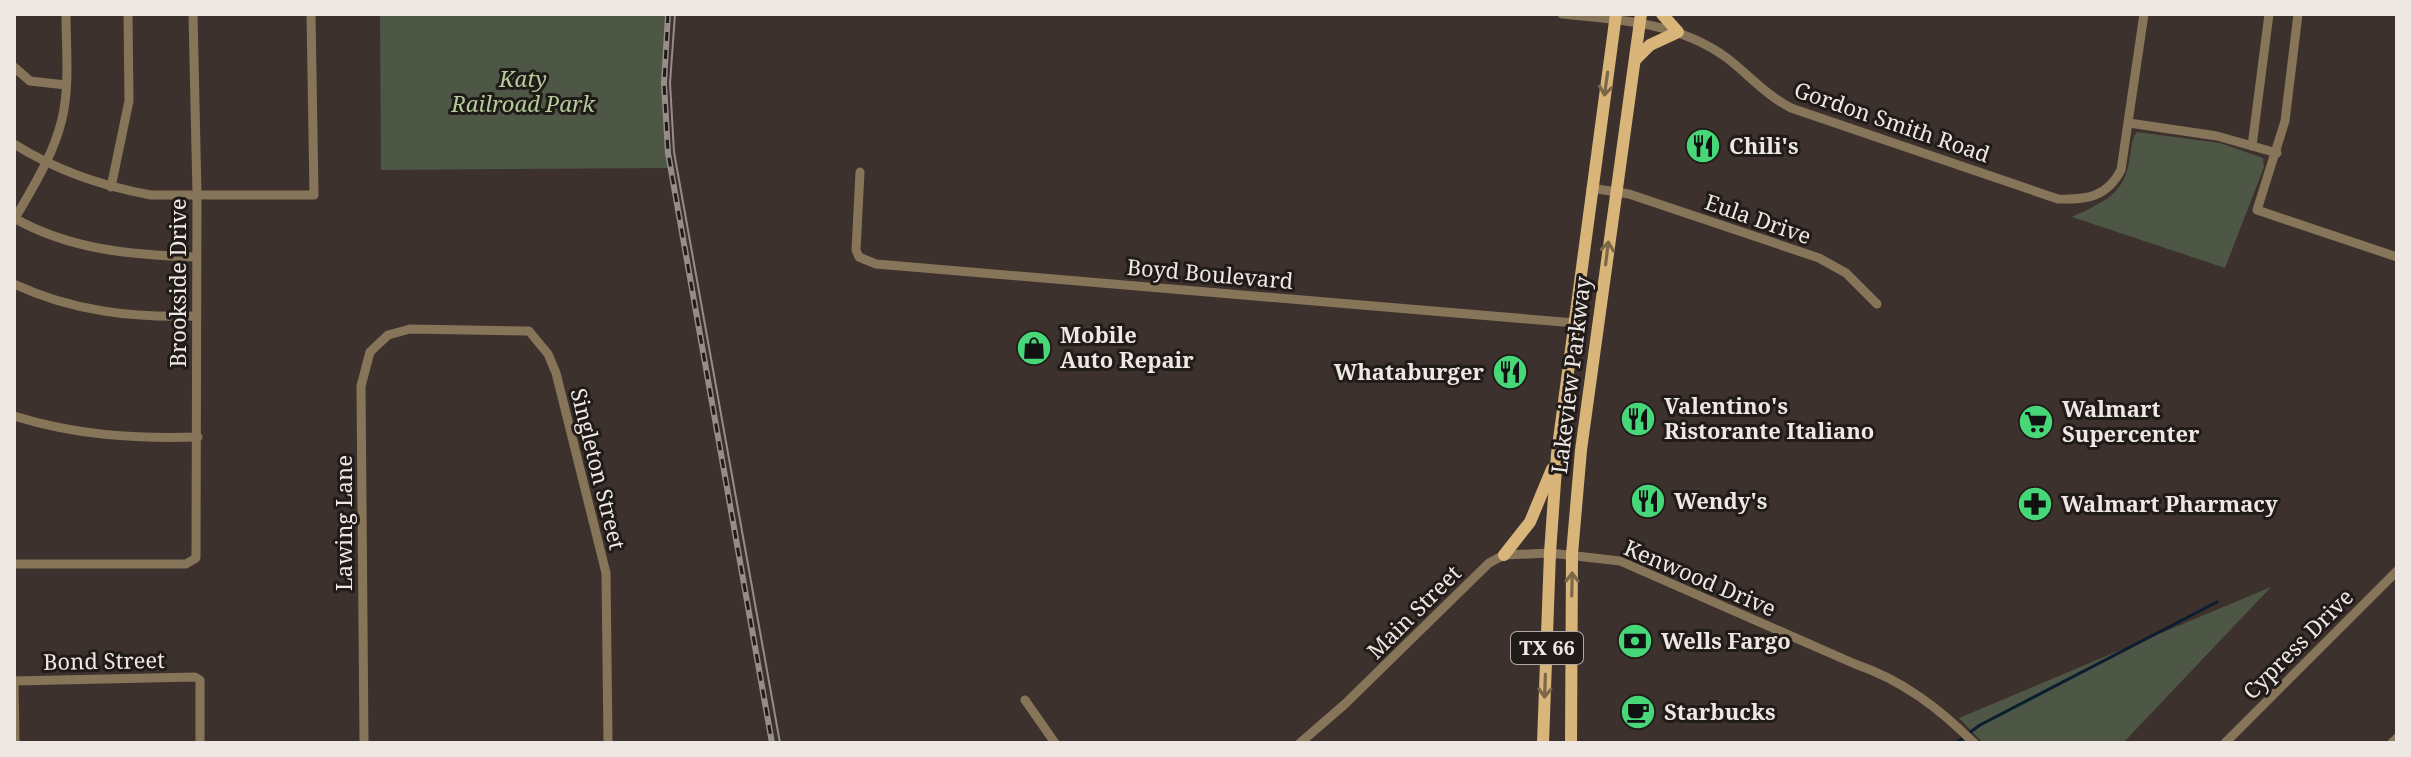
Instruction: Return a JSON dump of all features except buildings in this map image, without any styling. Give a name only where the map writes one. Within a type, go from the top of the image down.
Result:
[{"type":"main road","points":[[1634,61],[1650,45],[1678,32],[1662,14]]},
{"type":"main road","name":"Lakeview Parkway","points":[[1543,743],[1557,454],[1616,17]]},
{"type":"main road","name":"Lakeview Parkway","points":[[1571,743],[1572,554],[1581,450],[1640,19]]},
{"type":"main road","points":[[1575,323],[1599,315]]},
{"type":"main road","points":[[1575,323],[1597,332]]},
{"type":"main road","points":[[1504,555],[1530,522],[1557,454]]},
{"type":"street","points":[[66,14],[66,85],[62,121],[45,162],[14,219],[78,244],[133,255],[196,257]]},
{"type":"street","points":[[111,187],[129,101],[128,14]]},
{"type":"street","name":"Brookside Drive","points":[[14,564],[186,564],[193,562],[198,552],[193,14]]},
{"type":"street","points":[[14,144],[75,176],[151,195],[314,195],[311,14]]},
{"type":"street","name":"Gordon Smith Road","points":[[1562,14],[1640,19],[1696,38],[1726,57],[1772,98],[1791,108],[2058,199],[2080,200],[2105,192],[2121,170],[2144,14]]},
{"type":"street","points":[[2252,146],[2269,14]]},
{"type":"street","points":[[2298,14],[2285,121],[2257,210],[2397,257]]},
{"type":"street","points":[[14,67],[30,81],[66,85]]},
{"type":"street","points":[[2129,123],[2217,136],[2277,153]]},
{"type":"street","name":"Boyd Boulevard","points":[[860,172],[855,242],[859,257],[876,264],[1575,323]]},
{"type":"street","name":"Eula Drive","points":[[1591,188],[1615,190],[1831,263],[1858,282],[1877,304]]},
{"type":"street","points":[[14,284],[74,306],[120,315],[195,316]]},
{"type":"street","name":"Lawing Lane","points":[[364,743],[361,386],[370,352],[388,335],[410,329]]},
{"type":"street","name":"Singleton Street","points":[[410,329],[529,331],[548,354],[556,373],[606,573],[608,743]]},
{"type":"street","points":[[14,416],[66,430],[118,437],[198,437]]},
{"type":"street","points":[[1504,555],[1572,554]]},
{"type":"street","name":"Kenwood Drive","points":[[1572,554],[1620,561],[1855,664],[1887,675],[1915,692],[1974,743]]},
{"type":"street","name":"Main Street","points":[[1300,743],[1354,696],[1455,594],[1489,563],[1504,555]]},
{"type":"street","name":"Cypress Drive","points":[[2225,743],[2397,571]]},
{"type":"street","name":"Bond Street","points":[[14,681],[195,677],[200,680],[200,743]]},
{"type":"street","points":[[14,681],[15,743]]},
{"type":"street","points":[[1025,700],[1055,743]]},
{"type":"street","points":[[2392,743],[2397,738]]},
{"type":"green space","name":"Katy Railroad Park","points":[[380,14],[665,14],[662,83],[668,168],[381,170]]},
{"type":"green space","points":[[2137,132],[2220,143],[2263,158],[2264,167],[2225,268],[2072,217],[2104,201],[2118,188],[2127,169]]},
{"type":"green space","points":[[2271,587],[2123,743],[1983,743],[1959,718]]},
{"type":"waterway","points":[[1969,733],[2217,602]]},
{"type":"waterway","points":[[1956,743],[1963,738]]},
{"type":"tram line","points":[[675,14],[670,83],[674,152],[780,743]]},
{"type":"railway","points":[[668,14],[664,83],[668,153],[772,743]]},
{"type":"place","name":"Chili's","points":[[1703,146]]},
{"type":"place","name":"Mobile Auto Repair","points":[[1034,348]]},
{"type":"place","name":"Whataburger","points":[[1510,372]]},
{"type":"place","name":"Valentino's Ristorante Italiano","points":[[1638,419]]},
{"type":"place","name":"Walmart Supercenter","points":[[2036,422]]},
{"type":"place","name":"Wendy's","points":[[1648,501]]},
{"type":"place","name":"Walmart Pharmacy","points":[[2035,504]]},
{"type":"place","name":"Wells Fargo","points":[[1635,641]]},
{"type":"place","name":"Starbucks","points":[[1638,712]]}]
